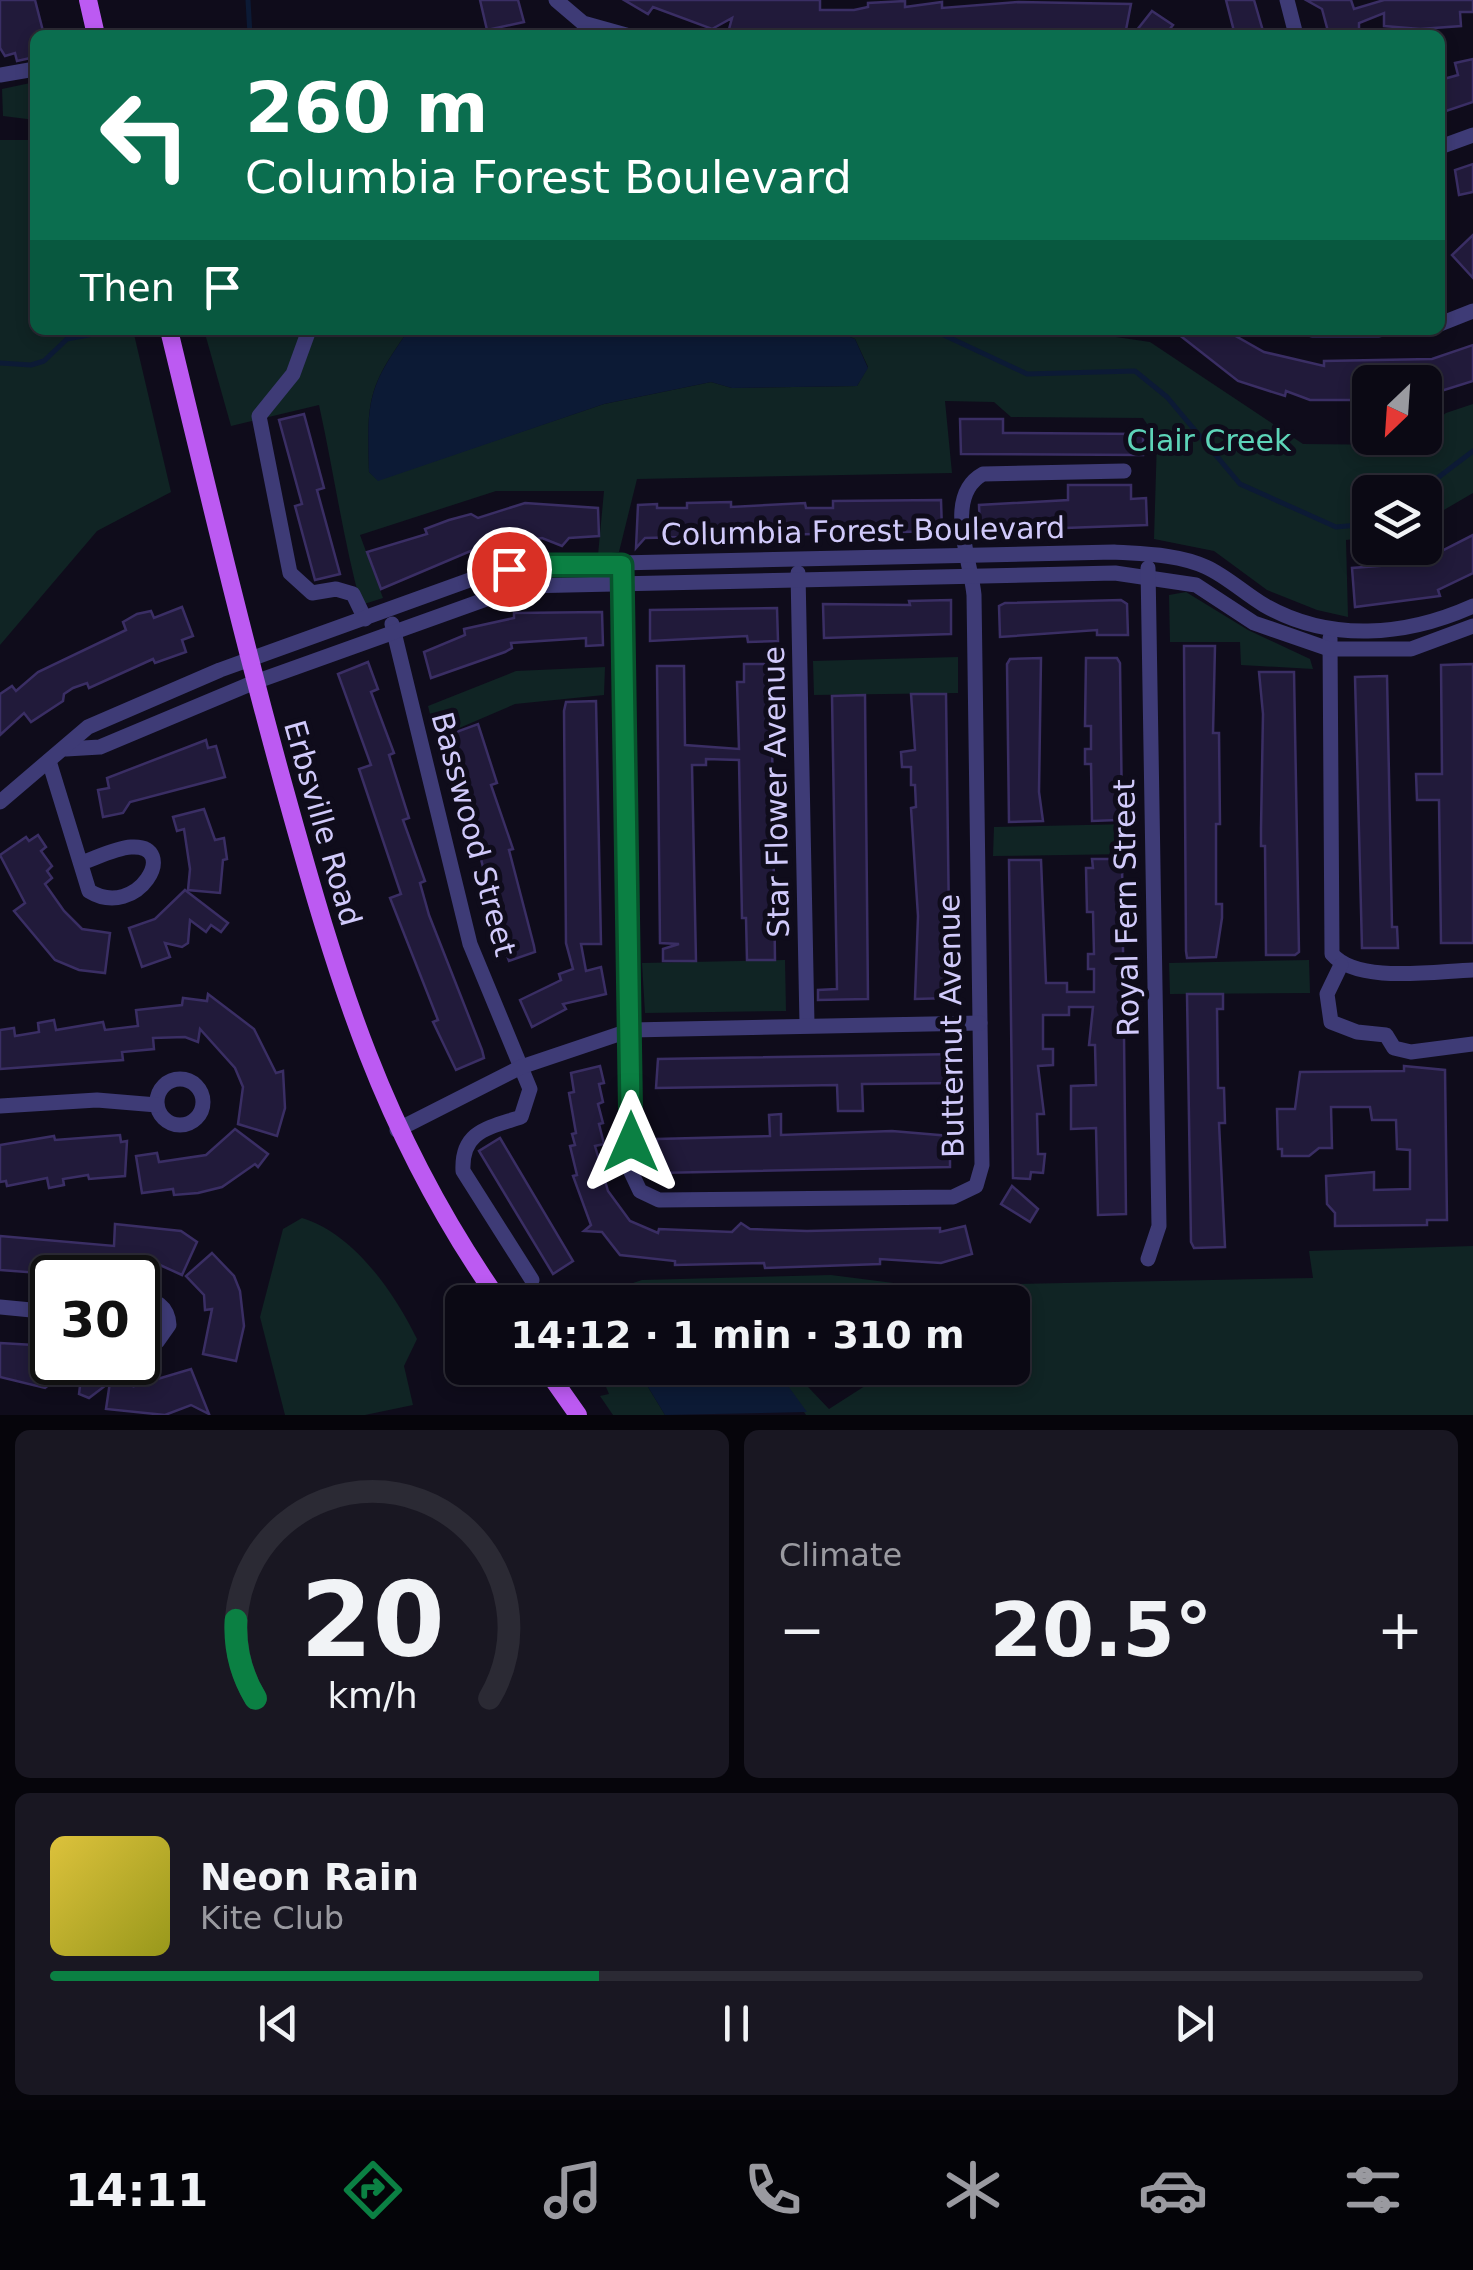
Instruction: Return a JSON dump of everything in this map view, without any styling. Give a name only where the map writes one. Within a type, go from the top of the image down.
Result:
[{"type":"main road","points":[[88,0],[95,30]]},
{"type":"main road","name":"Erbsville Road","points":[[169,335],[249,660],[340,983],[397,1130],[463,1250],[488,1285]]},
{"type":"main road","points":[[557,1385],[578,1415]]},
{"type":"street","points":[[556,0],[583,23],[608,30]]},
{"type":"street","points":[[1287,0],[1295,30]]},
{"type":"street","points":[[0,74],[30,69]]},
{"type":"street","points":[[1445,144],[1473,136]]},
{"type":"street","points":[[1445,322],[1473,311]]},
{"type":"street","points":[[307,335],[292,374],[259,416],[290,573],[312,592],[346,590],[353,594],[365,619]]},
{"type":"street","name":"Butternut Avenue","points":[[622,565],[631,1172],[640,1191],[660,1200],[953,1197],[976,1186],[982,1165],[973,577],[965,556],[963,497],[970,481],[983,474],[1124,471]]},
{"type":"street","name":"Columbia Forest Boulevard","points":[[0,802],[88,727],[249,660],[489,573],[529,565],[1148,554],[1207,567],[1266,606],[1330,629],[1381,632],[1414,627],[1473,606]]},
{"type":"street","name":"Royal Fern Street","points":[[1148,554],[1159,1226],[1148,1259]]},
{"type":"street","name":"Star Flower Avenue","points":[[797,559],[806,1024]]},
{"type":"street","name":"Columbia Forest Boulevard","points":[[66,749],[100,747],[256,682],[523,586],[1148,575],[1196,585],[1254,623],[1329,648],[1411,648],[1473,626]]},
{"type":"street","name":"Basswood Street","points":[[388,611],[470,944],[521,1066]]},
{"type":"street","points":[[1330,629],[1329,942],[1342,965],[1365,972],[1473,970]]},
{"type":"street","points":[[49,761],[84,862],[89,891],[101,898],[144,886],[153,875],[153,862],[144,850],[132,847],[84,862]]},
{"type":"street","points":[[1342,965],[1327,994],[1331,1022],[1357,1032],[1386,1035],[1394,1048],[1412,1052],[1473,1044]]},
{"type":"street","points":[[397,1130],[521,1066],[631,1030],[980,1023]]},
{"type":"street","points":[[521,1066],[530,1089],[521,1117],[474,1132],[462,1150],[463,1171],[532,1280]]},
{"type":"street","points":[[0,1106],[98,1100],[157,1106]]},
{"type":"street","points":[[160,1305],[168,1325],[160,1339]]},
{"type":"street","points":[[0,1307],[30,1310]]},
{"type":"green space","points":[[30,83],[30,119],[3,116],[2,89]]},
{"type":"green space","points":[[0,140],[30,140],[30,335],[134,335],[171,492],[97,531],[0,645]]},
{"type":"green space","name":"Clair Creek","points":[[205,335],[406,335],[372,396],[369,472],[378,480],[604,404],[711,382],[732,388],[857,386],[868,367],[855,339],[845,335],[1117,335],[1150,342],[1303,444],[1352,444],[1352,455],[1442,455],[1442,416],[1473,404],[1473,493],[1442,511],[1442,475],[1352,475],[1352,539],[1346,540],[1348,617],[1317,610],[1267,590],[1214,551],[1154,539],[1157,439],[1143,418],[1011,417],[994,402],[945,401],[952,473],[637,479],[619,552],[598,555],[604,491],[496,491],[360,535],[383,598],[361,605],[319,405],[231,426]]},
{"type":"green space","points":[[1186,592],[1248,630],[1310,659],[1313,669],[1241,665],[1240,642],[1170,642],[1169,595]]},
{"type":"green space","points":[[958,657],[958,693],[814,695],[813,661]]},
{"type":"green space","points":[[605,667],[604,695],[515,704],[436,738],[428,706],[516,671]]},
{"type":"green space","points":[[1131,824],[1130,854],[993,856],[994,827]]},
{"type":"green space","points":[[785,960],[786,1011],[645,1013],[642,963]]},
{"type":"green space","points":[[1309,960],[1310,993],[1170,994],[1169,963]]},
{"type":"green space","points":[[302,1218],[339,1237],[355,1251],[397,1303],[417,1339],[404,1366],[413,1405],[365,1415],[285,1415],[260,1317],[283,1229]]},
{"type":"green space","points":[[1473,1246],[1473,1415],[806,1415],[786,1385],[806,1385],[829,1409],[866,1385],[1030,1385],[1030,1285],[966,1285],[1313,1278],[1309,1251]]},
{"type":"green space","points":[[831,1275],[909,1285],[627,1285],[642,1280]]},
{"type":"green space","points":[[605,1385],[647,1385],[665,1415],[613,1415],[600,1396],[609,1394]]},
{"type":"water","points":[[406,335],[845,335],[855,339],[868,368],[857,386],[732,388],[711,382],[604,404],[378,481],[369,472],[368,428],[372,396]]},
{"type":"water","points":[[647,1385],[787,1385],[807,1412],[665,1415]]},
{"type":"building","points":[[0,0],[35,0],[43,30],[30,30],[30,58],[17,61],[15,53],[5,56],[0,48]]},
{"type":"building","points":[[480,0],[518,0],[524,22],[487,30]]},
{"type":"building","points":[[624,0],[820,0],[820,10],[854,10],[868,7],[868,3],[905,1],[905,7],[942,2],[942,8],[1018,2],[1131,4],[1126,30],[729,30],[732,18],[712,29],[653,7],[648,14]]},
{"type":"building","points":[[1226,0],[1254,0],[1263,30],[1234,30]]},
{"type":"building","points":[[1306,0],[1351,0],[1354,9],[1384,0],[1473,0],[1473,12],[1460,12],[1461,26],[1420,29],[1384,26],[1384,13],[1359,23],[1359,30],[1328,30],[1322,9]]},
{"type":"building","points":[[1152,11],[1173,25],[1169,30],[1137,30]]},
{"type":"building","points":[[1473,59],[1473,102],[1445,111],[1445,79],[1458,75],[1455,63]]},
{"type":"building","points":[[1473,164],[1473,192],[1459,195],[1455,170]]},
{"type":"building","points":[[1473,235],[1473,278],[1452,255]]},
{"type":"building","points":[[1179,335],[1234,335],[1264,352],[1324,366],[1324,361],[1432,359],[1473,345],[1473,381],[1442,391],[1442,365],[1352,365],[1352,400],[1310,400],[1286,391],[1285,396],[1238,381]]},
{"type":"building","points":[[304,414],[324,488],[317,490],[340,574],[315,580],[295,506],[302,504],[279,420]]},
{"type":"building","points":[[960,419],[1003,419],[1003,433],[1143,434],[1143,455],[961,454]]},
{"type":"building","points":[[1068,485],[1131,485],[1131,499],[1146,498],[1147,525],[980,531],[979,505],[1068,500]]},
{"type":"building","points":[[941,500],[942,531],[645,538],[636,548],[638,505],[687,508],[687,503],[731,502],[731,507],[805,503],[806,508],[833,508],[833,501]]},
{"type":"building","points":[[525,503],[598,508],[599,536],[569,538],[562,546],[542,538],[480,547],[381,589],[367,552],[427,534],[425,529],[449,520],[471,514],[478,518]]},
{"type":"building","points":[[1473,535],[1473,573],[1438,590],[1440,596],[1355,607],[1352,568],[1442,565],[1442,551]]},
{"type":"building","points":[[951,600],[951,634],[824,638],[823,604],[910,605],[909,601]]},
{"type":"building","points":[[1121,600],[1127,604],[1128,635],[1097,635],[1097,630],[1000,637],[999,606],[1005,603]]},
{"type":"building","points":[[182,607],[193,636],[182,640],[186,652],[155,663],[153,659],[89,688],[87,683],[73,688],[64,694],[63,701],[31,722],[24,713],[0,735],[0,694],[12,686],[16,691],[38,672],[126,630],[123,622],[137,614],[151,611],[154,618]]},
{"type":"building","points":[[777,608],[778,641],[748,642],[747,636],[650,641],[650,610]]},
{"type":"building","points":[[602,612],[603,645],[586,646],[586,638],[511,643],[512,648],[505,652],[431,678],[424,652],[465,635],[464,629],[514,618],[514,613]]},
{"type":"building","points":[[1184,646],[1215,646],[1213,733],[1219,733],[1220,824],[1216,824],[1216,904],[1222,904],[1216,957],[1187,958],[1186,951]]},
{"type":"building","points":[[1041,658],[1039,792],[1043,821],[1009,822],[1007,664],[1010,659]]},
{"type":"building","points":[[1086,658],[1117,658],[1120,663],[1122,816],[1118,820],[1092,821],[1091,764],[1085,764],[1085,749],[1091,749],[1091,726],[1085,726]]},
{"type":"building","points":[[368,662],[378,689],[371,692],[394,753],[389,755],[409,818],[403,820],[425,881],[420,883],[429,915],[484,1058],[456,1070],[433,1022],[438,1020],[390,898],[401,894],[359,769],[371,765],[338,674]]},
{"type":"building","points":[[744,664],[771,664],[775,960],[747,960],[746,918],[742,918],[739,760],[706,759],[706,765],[692,765],[696,961],[663,961],[663,949],[679,944],[660,943],[657,666],[684,666],[685,745],[739,749],[737,682],[744,682]]},
{"type":"building","points":[[1473,664],[1473,943],[1441,943],[1439,800],[1417,800],[1416,774],[1442,774],[1441,665]]},
{"type":"building","points":[[1259,672],[1294,672],[1299,952],[1295,955],[1266,955]]},
{"type":"building","points":[[1387,676],[1392,927],[1397,927],[1398,948],[1362,948],[1355,677]]},
{"type":"building","points":[[911,694],[946,694],[950,998],[915,999],[918,916],[911,808],[916,807],[915,785],[911,785],[911,767],[902,767],[901,752],[915,750]]},
{"type":"building","points":[[865,695],[868,999],[818,1000],[818,990],[837,989],[832,696]]},
{"type":"building","points":[[596,701],[601,944],[581,944],[586,971],[601,967],[606,994],[563,1004],[566,1009],[532,1027],[520,1000],[561,980],[559,974],[573,969],[566,943],[564,711],[566,702]]},
{"type":"building","points":[[478,724],[497,783],[491,785],[513,849],[509,850],[535,952],[509,961],[487,899],[491,897],[448,735]]},
{"type":"building","points":[[206,740],[208,748],[216,746],[225,777],[130,802],[123,813],[103,817],[98,790],[109,788],[107,778]]},
{"type":"building","points":[[204,809],[215,840],[224,838],[227,859],[223,860],[220,893],[188,890],[190,869],[184,829],[177,831],[173,817]]},
{"type":"building","points":[[38,835],[46,847],[41,851],[52,866],[47,871],[52,878],[45,884],[64,911],[82,929],[110,933],[105,973],[79,970],[55,960],[14,911],[25,903],[0,855],[26,837],[29,841]]},
{"type":"building","points":[[1092,859],[1122,859],[1126,1214],[1098,1215],[1096,1128],[1071,1129],[1071,1086],[1096,1085],[1095,1045],[1089,1045],[1093,1007],[1069,1007],[1069,1015],[1043,1015],[1043,1049],[1053,1049],[1053,1065],[1038,1066],[1044,1114],[1037,1114],[1038,1154],[1045,1154],[1043,1173],[1031,1172],[1030,1179],[1013,1178],[1009,860],[1041,860],[1046,983],[1067,983],[1067,992],[1094,992],[1094,969],[1088,969],[1088,954],[1094,954],[1093,912],[1087,912],[1086,868],[1093,868]]},
{"type":"building","points":[[185,890],[228,923],[221,932],[211,925],[206,932],[190,920],[188,943],[182,947],[165,943],[170,957],[142,967],[129,928],[155,919]]},
{"type":"building","points":[[208,994],[254,1029],[276,1073],[283,1071],[285,1108],[277,1136],[238,1124],[243,1087],[235,1068],[200,1029],[198,1042],[185,1037],[153,1038],[154,1049],[122,1052],[123,1060],[0,1069],[0,1030],[14,1028],[15,1036],[39,1032],[38,1023],[54,1020],[56,1030],[103,1022],[105,1030],[138,1026],[136,1010],[182,1005],[183,998],[207,1001]]},
{"type":"building","points":[[1187,994],[1223,994],[1223,1009],[1217,1009],[1218,1088],[1224,1088],[1225,1123],[1219,1123],[1225,1247],[1194,1248],[1191,1242]]},
{"type":"building","points":[[958,1054],[958,1083],[862,1084],[863,1111],[838,1111],[837,1085],[656,1088],[658,1059]]},
{"type":"building","points":[[600,1066],[604,1083],[599,1084],[603,1102],[598,1104],[603,1123],[599,1124],[604,1144],[595,1146],[608,1191],[630,1221],[658,1233],[659,1229],[732,1232],[741,1223],[750,1229],[807,1231],[940,1228],[940,1232],[965,1226],[972,1254],[941,1263],[880,1259],[880,1264],[765,1268],[764,1263],[675,1265],[675,1261],[620,1255],[602,1232],[584,1231],[591,1225],[573,1176],[577,1175],[570,1146],[575,1145],[572,1134],[576,1133],[569,1093],[574,1092],[571,1073]]},
{"type":"building","points":[[1404,1066],[1445,1070],[1447,1220],[1427,1220],[1427,1225],[1335,1226],[1335,1213],[1327,1204],[1326,1176],[1374,1172],[1374,1190],[1410,1189],[1410,1150],[1397,1149],[1396,1120],[1372,1120],[1370,1107],[1331,1107],[1332,1148],[1319,1148],[1309,1156],[1282,1156],[1282,1149],[1278,1149],[1277,1109],[1295,1109],[1300,1072],[1404,1071]]},
{"type":"building","points":[[781,1114],[781,1135],[892,1131],[950,1136],[950,1167],[658,1173],[657,1139],[770,1136],[769,1115]]},
{"type":"building","points":[[235,1129],[268,1154],[258,1167],[255,1164],[222,1187],[198,1193],[174,1195],[173,1189],[142,1193],[136,1156],[157,1153],[159,1162],[206,1155]]},
{"type":"building","points":[[120,1135],[121,1142],[127,1141],[125,1176],[89,1179],[88,1175],[63,1179],[64,1185],[49,1188],[47,1178],[7,1186],[6,1181],[0,1182],[0,1145],[54,1136],[55,1140]]},
{"type":"building","points":[[500,1138],[573,1261],[553,1274],[479,1151]]},
{"type":"building","points":[[1012,1186],[1038,1209],[1030,1222],[1001,1204]]},
{"type":"building","points":[[115,1224],[181,1231],[197,1242],[182,1275],[160,1265],[160,1255],[30,1255],[30,1272],[0,1270],[0,1236],[114,1246]]},
{"type":"building","points":[[212,1253],[234,1276],[240,1291],[244,1326],[236,1361],[203,1354],[212,1309],[205,1310],[204,1295],[186,1276]]},
{"type":"building","points":[[0,1343],[30,1345],[30,1384],[0,1377]]},
{"type":"building","points":[[191,1369],[209,1414],[191,1405],[165,1415],[106,1409],[110,1385],[160,1385],[160,1378]]},
{"type":"building","points":[[70,1385],[106,1385],[89,1398],[79,1394],[80,1386]]},
{"type":"waterway","points":[[248,0],[250,30]]},
{"type":"waterway","name":"Clair Creek","points":[[0,363],[31,365],[44,361],[67,339],[88,335]]},
{"type":"waterway","points":[[944,335],[1027,374],[1135,371],[1167,397],[1240,484],[1336,527],[1352,526]]},
{"type":"waterway","points":[[1441,475],[1473,451]]},
{"type":"route","points":[[509,569],[529,565],[622,565],[631,1142]]}]
